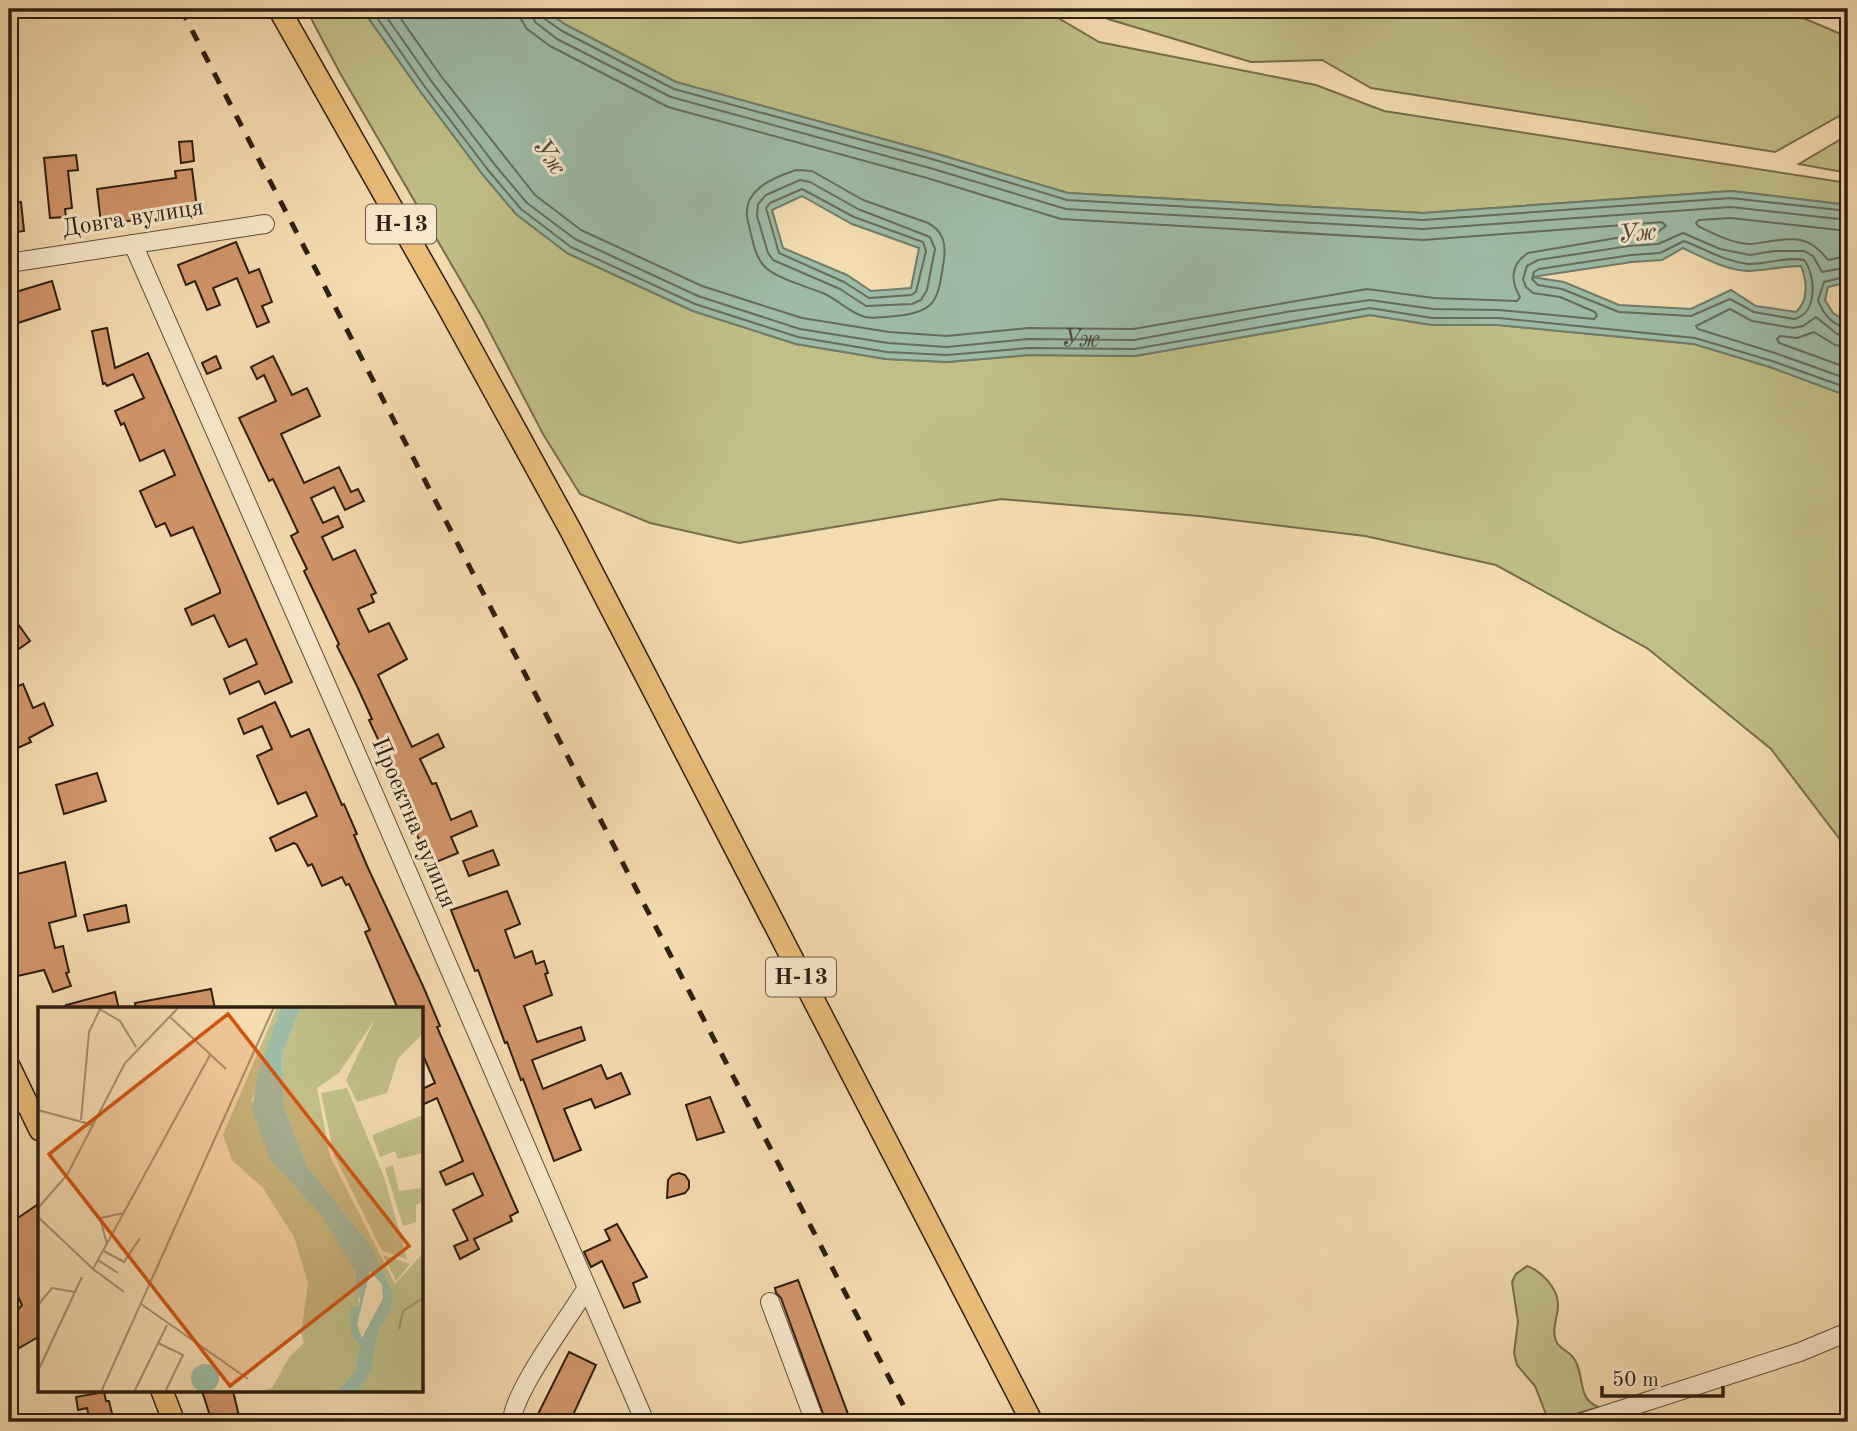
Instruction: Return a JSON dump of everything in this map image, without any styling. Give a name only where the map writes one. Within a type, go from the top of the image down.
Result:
[{"type":"main road","name":"Н-13","points":[[279,9],[571,531],[1032,1422]]},
{"type":"main road","points":[[9,1066],[17,1103],[38,1128]]},
{"type":"main road","points":[[162,1392],[174,1422]]},
{"type":"street","name":"Довга вулиця","points":[[9,263],[265,224]]},
{"type":"street","name":"Проектна вулиця","points":[[133,244],[645,1422]]},
{"type":"street","points":[[512,1422],[512,1412],[521,1392],[586,1289]]},
{"type":"street","points":[[770,1302],[815,1422]]},
{"type":"street","points":[[1583,1422],[1800,1352],[1848,1332]]},
{"type":"shaded area","points":[[306,9],[362,9],[483,175],[516,214],[567,253],[693,311],[796,344],[886,359],[947,362],[1029,355],[1135,356],[1370,315],[1432,325],[1498,325],[1694,344],[1770,367],[1848,396],[1848,850],[1771,749],[1647,648],[1496,565],[1365,536],[1199,516],[1001,499],[739,543],[650,523],[580,494],[543,434],[482,317],[340,73]]},
{"type":"shaded area","points":[[542,9],[1043,9],[1099,42],[1316,85],[1384,111],[1848,183],[1848,205],[1732,191],[1423,213],[1068,193],[676,82],[566,25]]},
{"type":"shaded area","points":[[1091,9],[1782,9],[1848,37],[1848,111],[1775,152],[1371,88],[1322,60],[1251,62],[1108,19]]},
{"type":"shaded area","points":[[1848,135],[1848,173],[1799,164]]},
{"type":"shaded area","points":[[1527,1266],[1543,1276],[1555,1291],[1558,1303],[1554,1331],[1556,1341],[1575,1360],[1587,1399],[1599,1407],[1549,1422],[1535,1386],[1517,1365],[1514,1353],[1518,1322],[1512,1282],[1516,1274]]},
{"type":"water","name":"Уж","points":[[362,9],[542,9],[566,25],[676,82],[1068,193],[1423,213],[1732,191],[1848,205],[1848,282],[1828,287],[1825,300],[1833,313],[1848,322],[1848,396],[1770,367],[1694,344],[1498,325],[1432,325],[1370,315],[1135,356],[1029,355],[947,362],[886,359],[796,344],[693,311],[567,253],[516,214],[420,91]],"holes":[[[802,196],[852,224],[919,248],[911,288],[871,291],[847,275],[783,248],[772,210]],[[1683,248],[1733,269],[1751,271],[1801,266],[1805,278],[1803,302],[1796,312],[1756,306],[1731,290],[1691,309],[1619,305],[1564,282],[1532,277],[1662,260]]]},
{"type":"building","points":[[192,141],[194,161],[181,163],[179,142]]},
{"type":"building","points":[[76,155],[78,170],[68,171],[72,208],[65,209],[66,217],[50,218],[44,158]]},
{"type":"building","points":[[192,169],[198,216],[101,224],[97,189],[176,178],[175,171]]},
{"type":"building","points":[[21,202],[24,231],[9,233],[9,203]]},
{"type":"building","points":[[236,242],[249,273],[259,269],[272,302],[262,306],[269,322],[257,327],[237,278],[213,288],[220,305],[207,310],[195,281],[186,285],[178,265]]},
{"type":"building","points":[[52,281],[60,309],[9,326],[9,294]]},
{"type":"building","points":[[107,328],[115,368],[148,353],[292,682],[265,694],[259,681],[230,694],[224,679],[257,664],[246,639],[229,647],[214,615],[192,625],[185,609],[220,593],[220,590],[193,527],[171,536],[165,523],[156,527],[140,491],[175,475],[164,450],[140,461],[124,423],[121,425],[115,411],[144,398],[133,374],[107,386],[103,384],[92,331]]},
{"type":"building","points":[[216,356],[221,368],[207,374],[202,363]]},
{"type":"building","points":[[273,356],[292,395],[307,388],[320,416],[281,434],[304,483],[339,467],[351,492],[358,489],[364,501],[345,510],[334,487],[311,498],[323,523],[338,516],[343,527],[322,537],[333,560],[355,550],[376,593],[371,595],[374,602],[358,609],[369,632],[389,623],[407,659],[378,675],[412,747],[438,734],[444,747],[420,759],[432,784],[436,783],[451,820],[471,811],[477,826],[451,837],[458,853],[429,865],[402,797],[404,795],[369,720],[372,719],[304,571],[307,569],[291,536],[298,532],[273,479],[269,481],[239,418],[276,401],[264,375],[257,379],[251,367]]},
{"type":"building","points":[[18,624],[30,641],[9,656],[9,631]]},
{"type":"building","points":[[23,684],[33,708],[44,703],[53,725],[29,738],[31,742],[9,752],[9,690]]},
{"type":"building","points":[[275,702],[291,737],[309,729],[357,834],[354,835],[368,868],[423,986],[440,1026],[437,1027],[518,1212],[510,1216],[512,1221],[474,1239],[479,1249],[460,1259],[454,1246],[468,1240],[453,1210],[483,1195],[473,1173],[446,1185],[440,1172],[463,1161],[437,1098],[424,1104],[424,1088],[435,1083],[424,1058],[424,1007],[397,1007],[365,932],[370,930],[349,884],[346,885],[342,877],[322,886],[312,864],[308,866],[294,843],[276,851],[270,838],[317,816],[306,792],[278,804],[257,756],[272,749],[262,726],[244,734],[238,719]]},
{"type":"building","points":[[97,773],[106,801],[64,814],[56,785]]},
{"type":"building","points":[[493,850],[499,865],[469,876],[463,861]]},
{"type":"building","points":[[65,862],[76,916],[49,923],[55,948],[63,946],[69,972],[66,973],[71,986],[53,992],[44,970],[9,978],[9,876]]},
{"type":"building","points":[[507,891],[520,924],[505,930],[515,958],[532,951],[536,964],[544,961],[548,973],[545,974],[552,995],[524,1006],[537,1042],[581,1027],[585,1040],[532,1060],[543,1089],[601,1065],[607,1079],[621,1073],[630,1094],[595,1108],[591,1099],[564,1109],[581,1150],[554,1161],[523,1079],[521,1080],[507,1042],[505,1043],[478,970],[475,971],[451,910]]},
{"type":"building","points":[[126,905],[129,922],[88,931],[84,915]]},
{"type":"building","points":[[211,989],[215,1007],[136,1007],[135,1003]]},
{"type":"building","points":[[115,992],[119,1007],[66,1007]]},
{"type":"building","points":[[710,1097],[724,1132],[697,1140],[686,1105]]},
{"type":"building","points":[[679,1173],[685,1175],[689,1181],[689,1188],[685,1193],[667,1198],[668,1180]]},
{"type":"building","points":[[38,1204],[38,1337],[19,1348],[10,1331],[18,1326],[10,1319],[22,1305],[9,1277],[9,1224]]},
{"type":"building","points":[[617,1224],[647,1277],[633,1283],[640,1302],[624,1308],[602,1261],[591,1267],[584,1252],[610,1240],[605,1230]]},
{"type":"building","points":[[798,1280],[851,1422],[826,1422],[781,1298],[776,1293],[775,1288]]},
{"type":"building","points":[[569,1352],[596,1365],[573,1415],[571,1414],[567,1422],[534,1422]]},
{"type":"building","points":[[104,1392],[114,1422],[90,1422],[87,1408],[78,1410],[76,1397]]},
{"type":"building","points":[[202,1392],[233,1392],[240,1420],[212,1422]]},
{"type":"railway","points":[[181,9],[912,1422]]}]
